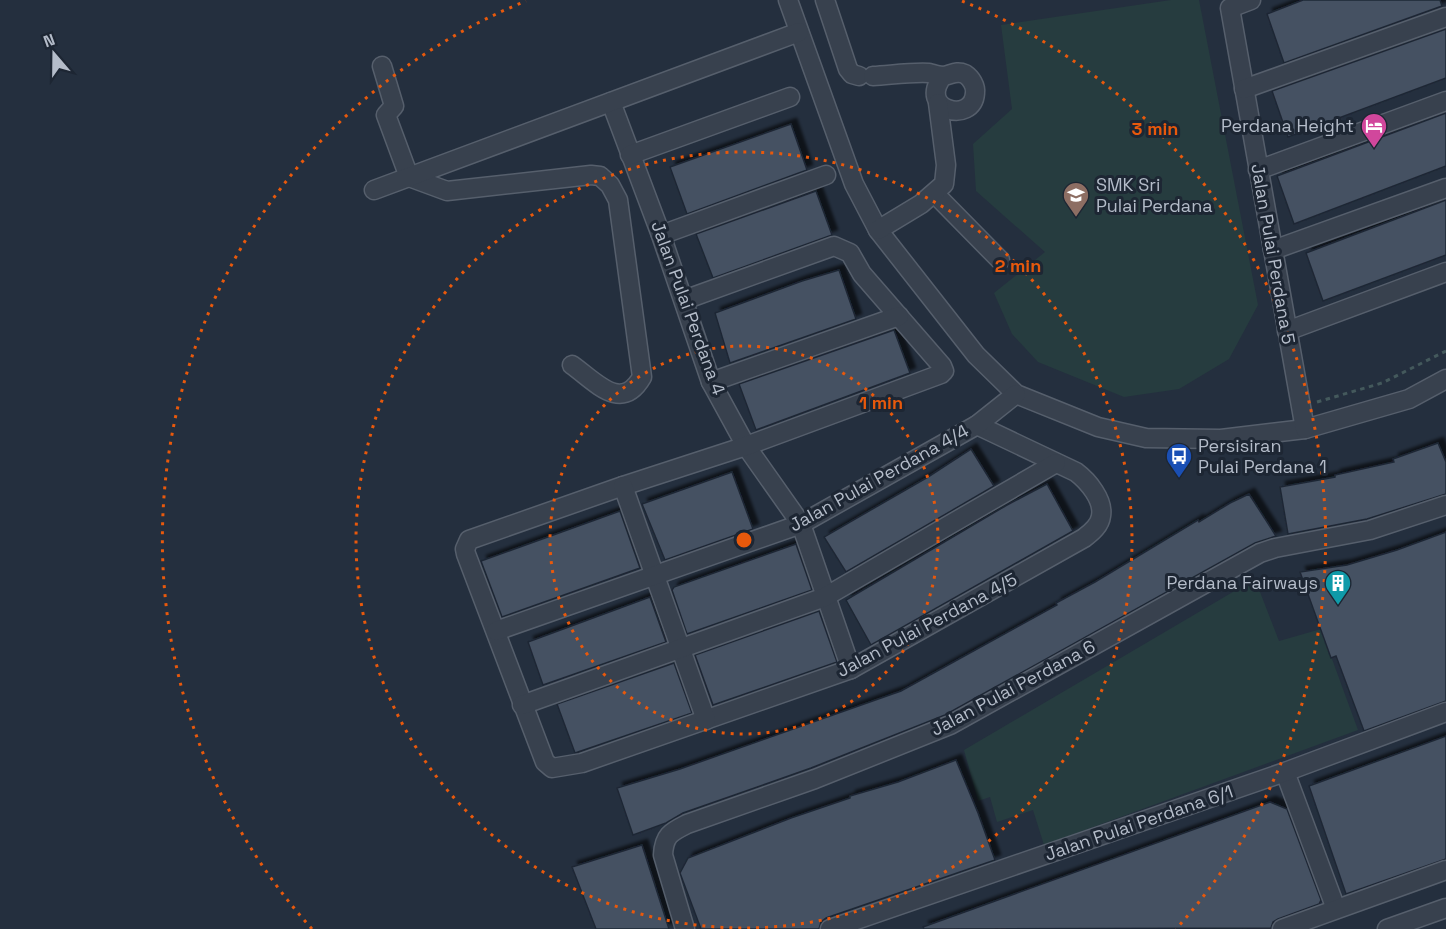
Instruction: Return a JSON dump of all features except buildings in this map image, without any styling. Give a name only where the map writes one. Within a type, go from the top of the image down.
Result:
[{"type":"street","points":[[788,0],[854,184],[878,230],[976,355],[1016,394],[1098,427],[1146,438],[1221,439],[1305,429],[1409,399],[1446,379]]},
{"type":"street","points":[[825,0],[848,69],[852,74],[866,76],[929,73],[943,76],[954,72],[966,74],[974,83],[975,95],[970,106],[959,111],[948,110],[938,103]]},
{"type":"street","name":"Jalan Pulai Perdana 5","points":[[1251,0],[1230,8],[1305,429]]},
{"type":"street","points":[[1244,89],[1446,17]]},
{"type":"street","points":[[374,189],[799,32]]},
{"type":"street","points":[[382,66],[394,106],[386,116],[410,177],[447,191],[591,175],[600,176],[610,185],[618,200],[642,377],[635,388],[626,394],[613,395],[572,365]]},
{"type":"street","points":[[878,230],[935,194],[944,184],[946,165],[935,93],[937,84],[943,76]]},
{"type":"street","points":[[630,155],[790,97]]},
{"type":"street","points":[[1258,170],[1446,101]]},
{"type":"street","name":"Jalan Pulai Perdana 4","points":[[611,102],[661,235],[711,382],[746,446],[801,524],[851,669]]},
{"type":"street","points":[[661,235],[826,175]]},
{"type":"street","points":[[1273,250],[1446,188]]},
{"type":"street","points":[[935,194],[999,260]]},
{"type":"street","points":[[684,300],[834,246],[850,253],[862,274],[944,371],[746,446],[623,486],[706,720]]},
{"type":"street","points":[[1287,331],[1446,272]]},
{"type":"street","points":[[711,382],[898,316]]},
{"type":"street","name":"Jalan Pulai Perdana 4/4","points":[[496,631],[801,524],[977,424],[1016,394]]},
{"type":"street","name":"Jalan Pulai Perdana 4/5","points":[[623,486],[469,540],[465,549],[522,705],[545,762],[552,768],[582,763],[851,669],[1084,538],[1096,528],[1102,511],[1096,495],[1083,477],[977,424]]},
{"type":"street","points":[[522,705],[825,597],[1056,463]]},
{"type":"street","name":"Jalan Pulai Perdana 6","points":[[685,929],[663,855],[663,843],[671,832],[950,726],[1260,553],[1275,548],[1370,530],[1446,505]]},
{"type":"street","name":"Jalan Pulai Perdana 6/1","points":[[830,929],[1285,772],[1446,712]]},
{"type":"street","points":[[1285,772],[1336,909]]},
{"type":"street","points":[[1282,929],[1446,870]]},
{"type":"street","points":[[1387,929],[1446,908]]},
{"type":"path","points":[[1301,407],[1382,383],[1446,351]]},
{"type":"green space","name":"SMK Sri Pulai Perdana","points":[[1171,0],[1199,0],[1258,305],[1229,359],[1179,389],[1124,397],[1038,362],[1012,334],[994,293],[1045,252],[976,191],[973,144],[1012,109],[1001,25]]},
{"type":"green space","points":[[1255,579],[1279,641],[1321,629],[1358,730],[1044,845],[1033,810],[997,822],[990,797],[978,801],[964,750]]},
{"type":"place","name":"Perdana Height","points":[[1374,149]]},
{"type":"place","name":"SMK Sri Pulai Perdana","points":[[1076,218]]},
{"type":"place","name":"Persisiran Pulai Perdana 1","points":[[1179,479]]},
{"type":"place","name":"Perdana Fairways","points":[[1338,606]]}]
